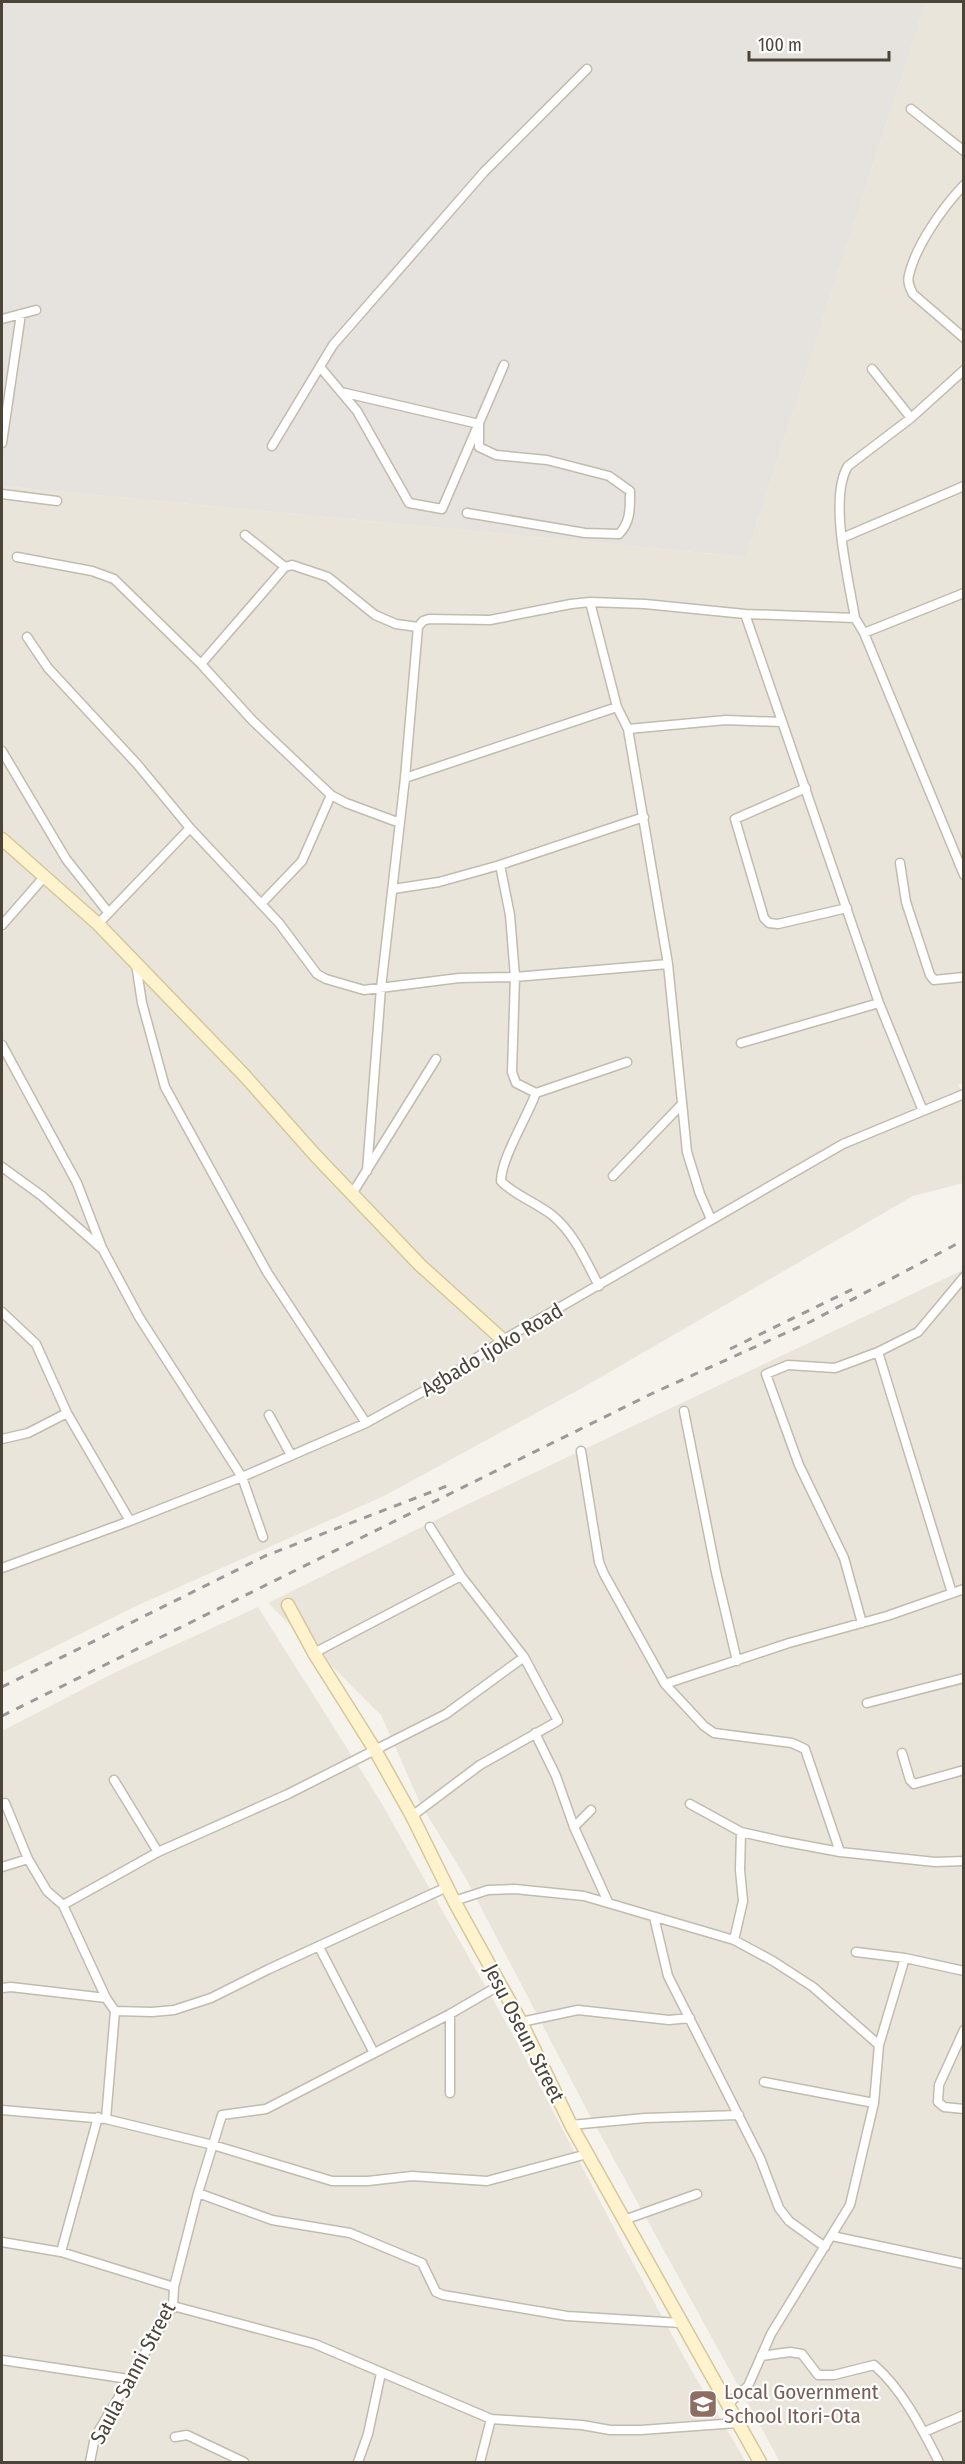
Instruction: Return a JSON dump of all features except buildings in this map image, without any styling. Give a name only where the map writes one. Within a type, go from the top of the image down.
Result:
[{"type":"main road","points":[[2,839],[98,924],[244,1075],[420,1265],[503,1340]]},
{"type":"main road","name":"Jesu Oseun Street","points":[[288,1605],[314,1653],[375,1750],[412,1816],[454,1901],[521,2022],[571,2125],[760,2463]]},
{"type":"street","points":[[272,446],[333,345],[484,172],[587,69]]},
{"type":"street","points":[[911,109],[963,151]]},
{"type":"street","points":[[963,185],[953,196],[923,242],[909,276],[909,284],[913,294],[963,338]]},
{"type":"street","points":[[2,319],[36,310]]},
{"type":"street","points":[[2,443],[21,314]]},
{"type":"street","points":[[320,367],[357,411],[409,503],[442,509],[504,365]]},
{"type":"street","points":[[872,369],[911,418]]},
{"type":"street","points":[[963,370],[911,418],[848,466],[843,473],[838,499],[855,618],[864,633],[963,875]]},
{"type":"street","points":[[341,392],[479,424]]},
{"type":"street","points":[[467,513],[585,533],[619,534],[625,528],[631,512],[630,491],[609,476],[547,460],[496,455],[480,447],[479,424]]},
{"type":"street","points":[[842,538],[963,486]]},
{"type":"street","points":[[2,494],[57,501]]},
{"type":"street","points":[[245,534],[285,567]]},
{"type":"street","points":[[17,557],[92,571],[114,579],[201,664],[253,721],[331,795],[400,823]]},
{"type":"street","points":[[201,664],[285,567],[292,565],[328,577],[375,615],[396,624],[418,627]]},
{"type":"street","points":[[864,633],[962,598]]},
{"type":"street","points":[[367,1171],[381,988],[405,778],[418,627],[423,621],[429,619],[490,620],[590,602],[645,604],[745,614],[855,618]]},
{"type":"street","points":[[590,602],[617,707],[628,729],[668,964],[687,1152],[700,1194],[711,1219]]},
{"type":"street","points":[[745,614],[879,1004],[923,1111]]},
{"type":"street","points":[[27,637],[48,668],[137,764],[190,828],[279,923],[317,974],[352,988],[364,990],[459,978],[515,977],[668,964]]},
{"type":"street","points":[[405,778],[617,707]]},
{"type":"street","points":[[628,729],[726,720],[781,722]]},
{"type":"street","points":[[2,751],[66,859],[108,912]]},
{"type":"street","points":[[806,788],[735,819],[764,918],[770,923],[778,924],[847,908]]},
{"type":"street","points":[[261,904],[303,861],[331,795]]},
{"type":"street","points":[[393,889],[439,882],[500,865],[644,817]]},
{"type":"street","points":[[98,924],[190,828]]},
{"type":"street","points":[[900,863],[908,911],[930,975],[934,980],[963,977]]},
{"type":"street","points":[[500,865],[510,915],[515,977],[512,1072],[516,1083],[536,1093],[627,1062]]},
{"type":"street","points":[[2,925],[45,876]]},
{"type":"street","points":[[136,962],[142,1003],[165,1087],[267,1272],[366,1423]]},
{"type":"street","points":[[741,1043],[879,1004]]},
{"type":"street","points":[[2,1045],[77,1183],[102,1248],[139,1317],[243,1477],[263,1538]]},
{"type":"street","points":[[352,1194],[436,1059]]},
{"type":"street","points":[[536,1093],[501,1170],[501,1181],[507,1188],[526,1197],[554,1217],[575,1241],[599,1286]]},
{"type":"street","name":"Agbado Ijoko Road","points":[[2,1568],[243,1477],[366,1423],[444,1380],[503,1340],[852,1139],[963,1094]]},
{"type":"street","points":[[613,1176],[681,1105]]},
{"type":"street","points":[[2,1167],[42,1196],[102,1248]]},
{"type":"street","points":[[862,1623],[844,1558],[799,1465],[766,1374],[788,1365],[835,1368],[878,1352],[918,1332],[963,1277]]},
{"type":"street","points":[[2,1312],[36,1344],[67,1413],[130,1521]]},
{"type":"street","points":[[878,1352],[952,1593]]},
{"type":"street","points":[[684,1411],[716,1572],[737,1660]]},
{"type":"street","points":[[2,1439],[28,1433],[67,1413]]},
{"type":"street","points":[[269,1415],[291,1455]]},
{"type":"street","points":[[581,1450],[599,1562],[632,1628],[665,1684],[697,1719],[714,1733],[792,1743],[806,1749],[840,1852]]},
{"type":"street","points":[[412,1816],[480,1765],[558,1721],[524,1658],[461,1576],[430,1527]]},
{"type":"street","points":[[314,1653],[461,1576]]},
{"type":"street","points":[[665,1684],[789,1643],[862,1623],[963,1588]]},
{"type":"street","points":[[63,1905],[158,1852],[288,1794],[446,1714],[524,1658]]},
{"type":"street","points":[[867,1703],[963,1678]]},
{"type":"street","points":[[536,1733],[556,1776],[574,1827],[608,1902]]},
{"type":"street","points":[[902,1753],[910,1780],[914,1784],[963,1770]]},
{"type":"street","points":[[114,1780],[158,1852]]},
{"type":"street","points":[[5,1803],[28,1859],[47,1891],[63,1905],[106,1998],[115,2011],[102,2118],[61,2252]]},
{"type":"street","points":[[690,1804],[741,1832],[840,1852],[935,1862],[963,1861]]},
{"type":"street","points":[[574,1827],[591,1810]]},
{"type":"street","points":[[734,1940],[744,1890],[740,1870],[741,1832]]},
{"type":"street","points":[[2,1866],[28,1859]]},
{"type":"street","points":[[115,2011],[152,2012],[174,2010],[195,2004],[447,1887]]},
{"type":"street","points":[[454,1901],[488,1890],[515,1889],[584,1896],[734,1940],[773,1960],[813,1987],[879,2044]]},
{"type":"street","points":[[654,1917],[668,1976],[740,2115],[760,2158],[778,2208],[789,2221],[825,2247]]},
{"type":"street","points":[[319,1947],[374,2053],[500,1985]]},
{"type":"street","points":[[856,1952],[905,1958],[963,1971]]},
{"type":"street","points":[[727,2406],[748,2386],[771,2334],[850,2205],[874,2103],[879,2044],[905,1958]]},
{"type":"street","points":[[2,1988],[11,1987],[106,1998]]},
{"type":"street","points":[[521,2022],[578,2010],[669,2020],[690,2018]]},
{"type":"street","points":[[450,2014],[450,2093]]},
{"type":"street","points":[[963,2030],[939,2085],[938,2102],[944,2107],[963,2109]]},
{"type":"street","name":"Saula Sanni Street","points":[[90,2463],[95,2437],[173,2306],[174,2287],[198,2193],[222,2115],[266,2109],[374,2053]]},
{"type":"street","points":[[764,2082],[874,2103]]},
{"type":"street","points":[[2,2110],[102,2118],[213,2145],[332,2181],[368,2181],[412,2176],[487,2181],[587,2154]]},
{"type":"street","points":[[571,2125],[645,2118],[740,2115]]},
{"type":"street","points":[[198,2193],[272,2220],[350,2233],[422,2263],[436,2292],[443,2295],[567,2316],[681,2323]]},
{"type":"street","points":[[624,2220],[697,2194]]},
{"type":"street","points":[[832,2236],[963,2264]]},
{"type":"street","points":[[2,2242],[61,2252],[174,2287]]},
{"type":"street","points":[[173,2306],[315,2344],[491,2419],[582,2425],[610,2430],[641,2430],[737,2422]]},
{"type":"street","points":[[762,2356],[790,2352],[802,2354],[818,2375],[834,2374],[874,2365],[885,2374],[924,2432],[939,2463]]},
{"type":"street","points":[[2,2360],[129,2379]]},
{"type":"street","points":[[358,2463],[368,2434],[381,2373]]},
{"type":"street","points":[[924,2432],[963,2415]]},
{"type":"street","points":[[480,2463],[491,2419]]},
{"type":"street","points":[[176,2437],[188,2435],[244,2463]]},
{"type":"shaded area","points":[[2,2],[926,2],[746,557],[2,486]]},
{"type":"shaded area","points":[[926,2],[963,2],[964,1082],[958,1085],[963,1093],[963,1183],[913,1196],[582,1388],[384,1496],[134,1607],[2,1673],[2,486],[746,557]]},
{"type":"shaded area","points":[[963,1270],[963,2462],[780,2462],[588,2112],[464,1875],[420,1803],[381,1715],[268,1603],[464,1506]]},
{"type":"shaded area","points":[[258,1607],[379,1799],[513,2035],[690,2368],[746,2462],[2,2462],[2,1731],[118,1671]]},
{"type":"railway","points":[[2,1716],[651,1394],[810,1322],[964,1240]]},
{"type":"railway","points":[[730,1349],[857,1287]]},
{"type":"railway","points":[[2,1687],[265,1556],[452,1484]]},
{"type":"place","name":"Local Government School Itori-Ota","points":[[703,2404]]}]
